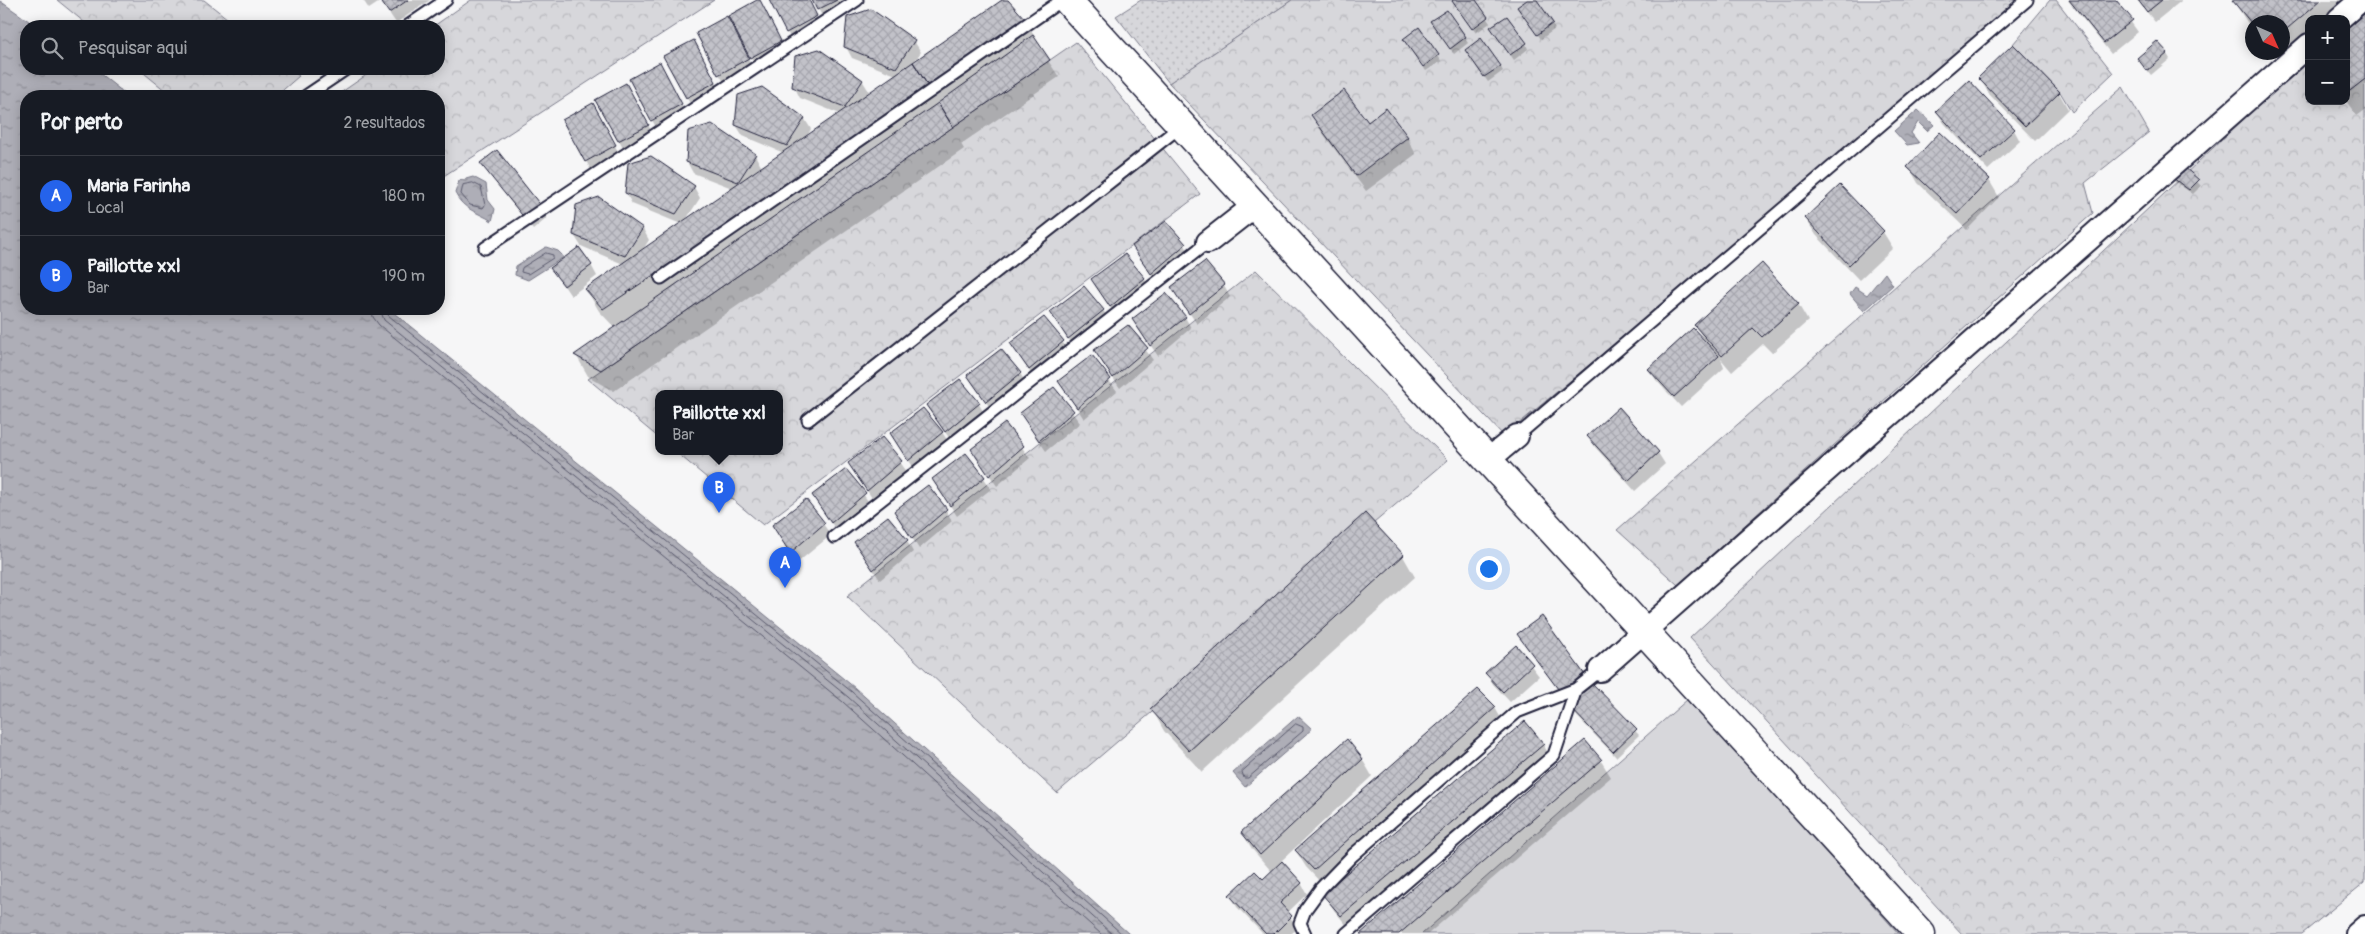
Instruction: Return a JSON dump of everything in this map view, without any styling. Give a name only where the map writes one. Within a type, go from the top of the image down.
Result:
[{"type":"main road","points":[[1067,0],[1921,934]]},
{"type":"street","points":[[2344,15],[2361,0]]},
{"type":"street","points":[[1600,670],[2305,49]]},
{"type":"street","points":[[1208,242],[1254,206]]},
{"type":"street","points":[[1488,460],[1517,436]]},
{"type":"street","points":[[2356,934],[2365,927]]},
{"type":"lane","points":[[417,20],[446,0]]},
{"type":"lane","points":[[485,248],[857,0]]},
{"type":"lane","points":[[661,278],[1062,0]]},
{"type":"lane","points":[[1517,436],[2027,0]]},
{"type":"lane","points":[[315,90],[337,75]]},
{"type":"lane","points":[[808,420],[1181,126]]},
{"type":"lane","points":[[834,537],[1208,242]]},
{"type":"lane","points":[[1305,934],[1300,924],[1305,910],[1321,888],[1353,855],[1517,712],[1576,689],[1600,670]]},
{"type":"lane","points":[[1346,934],[1554,755],[1576,689]]},
{"type":"green space","points":[[57,0],[204,0],[229,20],[82,20]]},
{"type":"green space","points":[[471,0],[714,0],[445,175],[445,90],[345,90],[366,75],[445,75],[445,20],[443,20]]},
{"type":"green space","points":[[1141,0],[1292,0],[1169,83],[1116,16]]},
{"type":"green space","points":[[1292,0],[2026,0],[1504,436],[1169,83]]},
{"type":"green space","points":[[2050,0],[2056,0],[2113,73],[2072,112],[2060,92],[2013,44]]},
{"type":"green space","points":[[1076,42],[1200,194],[763,525],[680,455],[783,455],[783,390],[655,390],[655,435],[588,379]]},
{"type":"green space","points":[[2305,62],[2305,105],[2350,105],[2350,91],[2365,79],[2365,882],[2302,934],[1962,934],[1690,638]]},
{"type":"green space","points":[[146,75],[299,76],[283,90],[165,90]]},
{"type":"green space","points":[[2123,87],[2149,132],[2085,183],[2093,213],[1678,585],[1617,530]]},
{"type":"green space","points":[[1256,270],[1448,460],[1057,793],[847,596]]},
{"type":"green space","points":[[1688,699],[1899,934],[1422,934]]},
{"type":"water","points":[[0,1],[27,20],[20,20],[20,75],[102,75],[120,90],[20,90],[20,315],[396,315],[855,688],[1129,934],[0,934]]},
{"type":"water","points":[[1918,110],[1934,125],[1927,131],[1918,122],[1911,133],[1919,143],[1907,145],[1894,131]]},
{"type":"water","points":[[473,177],[486,184],[488,200],[495,209],[492,221],[467,207],[458,199],[455,193],[459,181]]},
{"type":"water","points":[[546,247],[558,251],[564,257],[528,280],[515,275],[516,266]]},
{"type":"water","points":[[1885,273],[1893,285],[1864,311],[1850,294],[1855,287],[1867,295]]},
{"type":"water","points":[[1298,716],[1312,729],[1245,787],[1233,773]]},
{"type":"building","points":[[380,0],[408,0],[389,13]]},
{"type":"building","points":[[760,0],[781,41],[750,58],[728,16]]},
{"type":"building","points":[[769,0],[809,0],[817,16],[786,33]]},
{"type":"building","points":[[812,0],[837,0],[817,10]]},
{"type":"building","points":[[1002,0],[1008,0],[1026,20],[930,89],[913,62]]},
{"type":"building","points":[[1453,0],[1476,0],[1488,17],[1472,29]]},
{"type":"building","points":[[1527,0],[1537,0],[1553,23],[1537,35],[1517,7]]},
{"type":"building","points":[[2069,0],[2116,0],[2133,20],[2104,43]]},
{"type":"building","points":[[2138,0],[2162,0],[2147,12]]},
{"type":"building","points":[[2232,0],[2321,0],[2290,26],[2290,15],[2245,16]]},
{"type":"building","points":[[871,9],[915,40],[896,68],[844,47],[847,17]]},
{"type":"building","points":[[1447,10],[1466,37],[1450,49],[1430,21]]},
{"type":"building","points":[[2365,13],[2365,79],[2350,91],[2350,60],[2350,25]]},
{"type":"building","points":[[727,16],[749,58],[718,75],[696,33]]},
{"type":"building","points":[[1507,16],[1527,43],[1510,55],[1490,27]]},
{"type":"building","points":[[1419,27],[1439,55],[1423,67],[1403,39]]},
{"type":"building","points":[[1033,35],[1050,60],[953,127],[938,103]]},
{"type":"building","points":[[1481,38],[1501,66],[1484,77],[1465,50]]},
{"type":"building","points":[[694,40],[716,82],[686,98],[663,56]]},
{"type":"building","points":[[2157,41],[2168,53],[2147,71],[2137,58]]},
{"type":"building","points":[[2013,44],[2060,92],[2025,126],[1978,78]]},
{"type":"building","points":[[819,49],[863,80],[845,107],[792,87],[795,56]]},
{"type":"building","points":[[660,62],[682,104],[651,121],[629,79]]},
{"type":"building","points":[[913,62],[930,89],[603,309],[585,289]]},
{"type":"building","points":[[1969,80],[2015,129],[1981,160],[1936,111]]},
{"type":"building","points":[[626,83],[649,125],[618,141],[595,100]]},
{"type":"building","points":[[762,87],[805,118],[787,146],[735,125],[738,95]]},
{"type":"building","points":[[1344,90],[1368,122],[1386,108],[1408,137],[1356,176],[1311,115]]},
{"type":"building","points":[[593,103],[616,145],[585,162],[562,120]]},
{"type":"building","points":[[938,103],[953,127],[601,370],[574,355]]},
{"type":"building","points":[[712,124],[756,154],[738,182],[686,162],[688,131]]},
{"type":"building","points":[[1940,132],[1990,179],[1957,214],[1907,167]]},
{"type":"building","points":[[497,150],[542,207],[526,220],[480,163]]},
{"type":"building","points":[[651,156],[695,186],[676,214],[625,193],[628,163]]},
{"type":"building","points":[[2183,166],[2199,180],[2189,190],[2169,175]]},
{"type":"building","points":[[1840,185],[1884,231],[1849,265],[1805,218]]},
{"type":"building","points":[[599,197],[643,228],[625,256],[573,235],[576,205]]},
{"type":"building","points":[[1166,221],[1186,244],[1151,274],[1132,246]]},
{"type":"building","points":[[579,247],[592,265],[564,286],[550,268]]},
{"type":"building","points":[[1125,254],[1145,278],[1110,307],[1091,279]]},
{"type":"building","points":[[1205,261],[1225,285],[1189,314],[1171,287]]},
{"type":"building","points":[[1762,263],[1799,304],[1762,337],[1753,328],[1722,356],[1694,325]]},
{"type":"building","points":[[1084,286],[1104,310],[1068,339],[1050,312]]},
{"type":"building","points":[[1166,293],[1186,317],[1150,346],[1132,319]]},
{"type":"building","points":[[1044,317],[1064,341],[1029,370],[1010,343]]},
{"type":"building","points":[[1128,325],[1148,348],[1113,378],[1094,350]]},
{"type":"building","points":[[1693,328],[1719,356],[1674,397],[1648,369]]},
{"type":"building","points":[[1001,349],[1021,373],[986,402],[967,375]]},
{"type":"building","points":[[1092,355],[1111,379],[1077,408],[1058,381]]},
{"type":"building","points":[[960,379],[980,403],[945,432],[926,405]]},
{"type":"building","points":[[1054,387],[1074,411],[1039,441],[1020,413]]},
{"type":"building","points":[[1619,407],[1659,452],[1628,481],[1587,436]]},
{"type":"building","points":[[923,408],[943,432],[908,461],[890,433]]},
{"type":"building","points":[[1005,423],[1024,446],[989,476],[971,449]]},
{"type":"building","points":[[882,437],[902,461],[867,491],[848,463]]},
{"type":"building","points":[[966,453],[985,477],[950,506],[932,479]]},
{"type":"building","points":[[846,469],[866,493],[831,523],[812,495]]},
{"type":"building","points":[[928,485],[947,509],[912,539],[894,511]]},
{"type":"building","points":[[806,499],[825,523],[790,553],[772,525]]},
{"type":"building","points":[[1365,513],[1404,555],[1189,751],[1150,709]]},
{"type":"building","points":[[888,516],[908,540],[873,570],[854,542]]},
{"type":"building","points":[[1542,616],[1588,679],[1564,697],[1517,634]]},
{"type":"building","points":[[1516,645],[1533,664],[1503,692],[1485,673]]},
{"type":"building","points":[[1588,679],[1637,729],[1613,752],[1565,702]]},
{"type":"building","points":[[1478,689],[1496,707],[1314,870],[1295,850]]},
{"type":"building","points":[[1525,721],[1544,744],[1341,916],[1322,894]]},
{"type":"building","points":[[1347,739],[1363,759],[1260,855],[1241,832]]},
{"type":"building","points":[[1585,740],[1602,760],[1399,934],[1360,934]]},
{"type":"building","points":[[1282,861],[1302,883],[1280,903],[1292,916],[1274,934],[1266,934],[1229,895],[1255,871],[1263,879]]},
{"type":"place","name":"Paillotte xxl","points":[[719,513]]},
{"type":"place","name":"Maria Farinha","points":[[785,588]]}]
